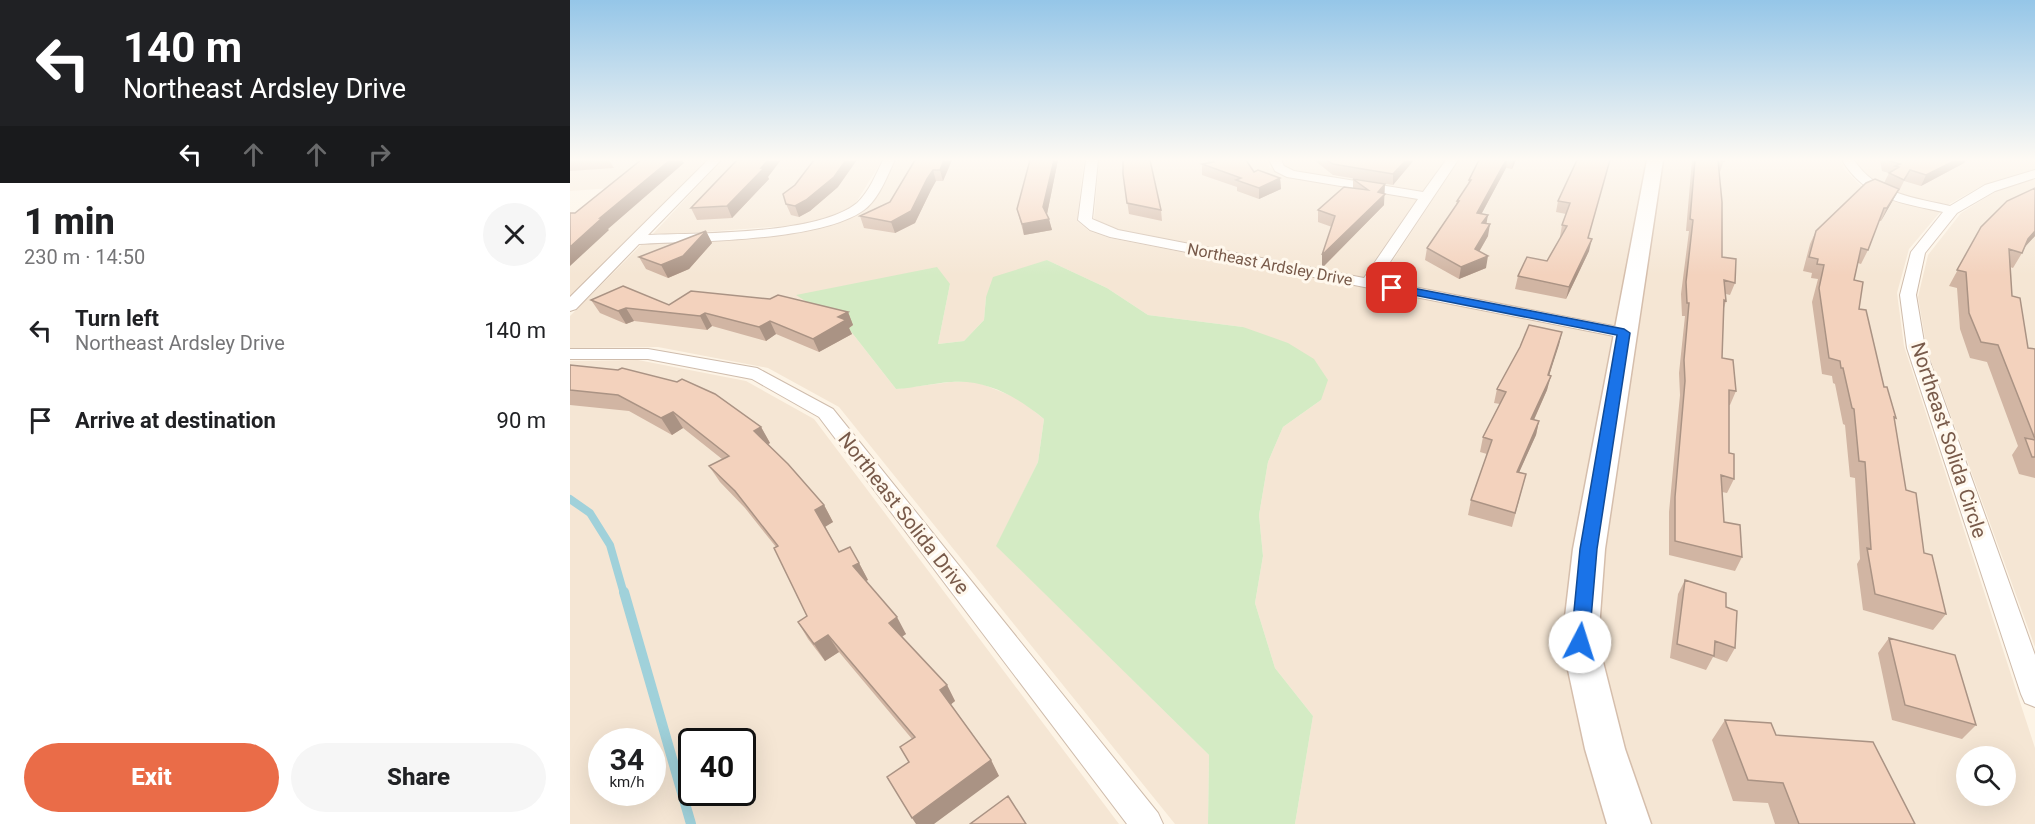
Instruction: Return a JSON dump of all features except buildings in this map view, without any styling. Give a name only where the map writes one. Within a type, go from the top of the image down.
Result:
[{"type":"street","points":[[570,306],[678,198]]},
{"type":"street","points":[[638,240],[795,229],[836,220],[862,206],[866,198]]},
{"type":"street","name":"Northeast Ardsley Drive","points":[[1088,198],[1085,220],[1095,227],[1114,234],[1624,333]]},
{"type":"street","points":[[1368,283],[1425,198]]},
{"type":"street","points":[[1629,824],[1605,749],[1580,642],[1589,549],[1647,198]]},
{"type":"street","points":[[1906,198],[1952,210]]},
{"type":"street","name":"Northeast Solida Circle","points":[[1972,198],[1952,210],[1918,252],[1908,295],[1916,348],[2035,694]]},
{"type":"street","name":"Northeast Solida Drive","points":[[570,354],[648,354],[757,374],[826,413],[1147,824]]},
{"type":"shaded area","points":[[600,198],[669,198],[570,297],[570,224]]},
{"type":"shaded area","points":[[686,198],[859,198],[854,206],[833,218],[798,225],[651,236]]},
{"type":"shaded area","points":[[874,198],[1080,198],[1077,221],[1089,231],[1109,238],[1612,336],[1575,545],[1610,824],[1295,824],[1313,716],[1275,668],[1255,603],[1263,556],[1259,515],[1268,462],[1283,427],[1321,400],[1243,327],[1148,315],[1107,288],[1047,260],[986,297],[984,320],[964,341],[938,344],[950,284],[849,329],[896,389],[951,382],[977,382],[1019,399],[1044,419],[1038,462],[997,546],[1209,755],[1208,824],[1175,824],[839,407],[768,368],[658,347],[570,348],[570,316],[643,243],[793,233],[841,222],[870,206]]},
{"type":"shaded area","points":[[1096,198],[1417,199],[1363,277],[1120,230],[1102,224],[1094,218]]},
{"type":"shaded area","points":[[1434,198],[1640,198],[1615,325],[1380,280]]},
{"type":"shaded area","points":[[1656,198],[1895,198],[1941,211],[1909,249],[1897,293],[1904,346],[2035,748],[2035,824],[1647,824],[1622,748],[1596,643],[1603,552]]},
{"type":"shaded area","points":[[1916,198],[1959,198],[1946,206]]},
{"type":"shaded area","points":[[1984,198],[2035,198],[2035,647],[1927,350],[1918,297],[1928,255],[1961,213]]},
{"type":"shaded area","points":[[638,360],[746,381],[814,419],[1119,824],[570,824],[570,361]]},
{"type":"green space","points":[[1047,260],[1107,288],[1148,315],[1243,327],[1288,343],[1314,359],[1328,380],[1321,400],[1283,427],[1268,462],[1259,515],[1263,556],[1255,603],[1275,668],[1313,716],[1295,824],[1208,824],[1209,755],[996,546],[1038,462],[1044,419],[1001,391],[977,383],[951,382],[896,389],[849,329],[796,295],[937,267],[950,284],[938,344],[964,341],[984,320],[986,297],[993,277]]},
{"type":"waterway","points":[[570,499],[590,513],[610,545],[624,594]]},
{"type":"waterway","points":[[624,592],[691,824]]},
{"type":"route","points":[[1392,288],[1624,333],[1589,549],[1580,642]]}]
